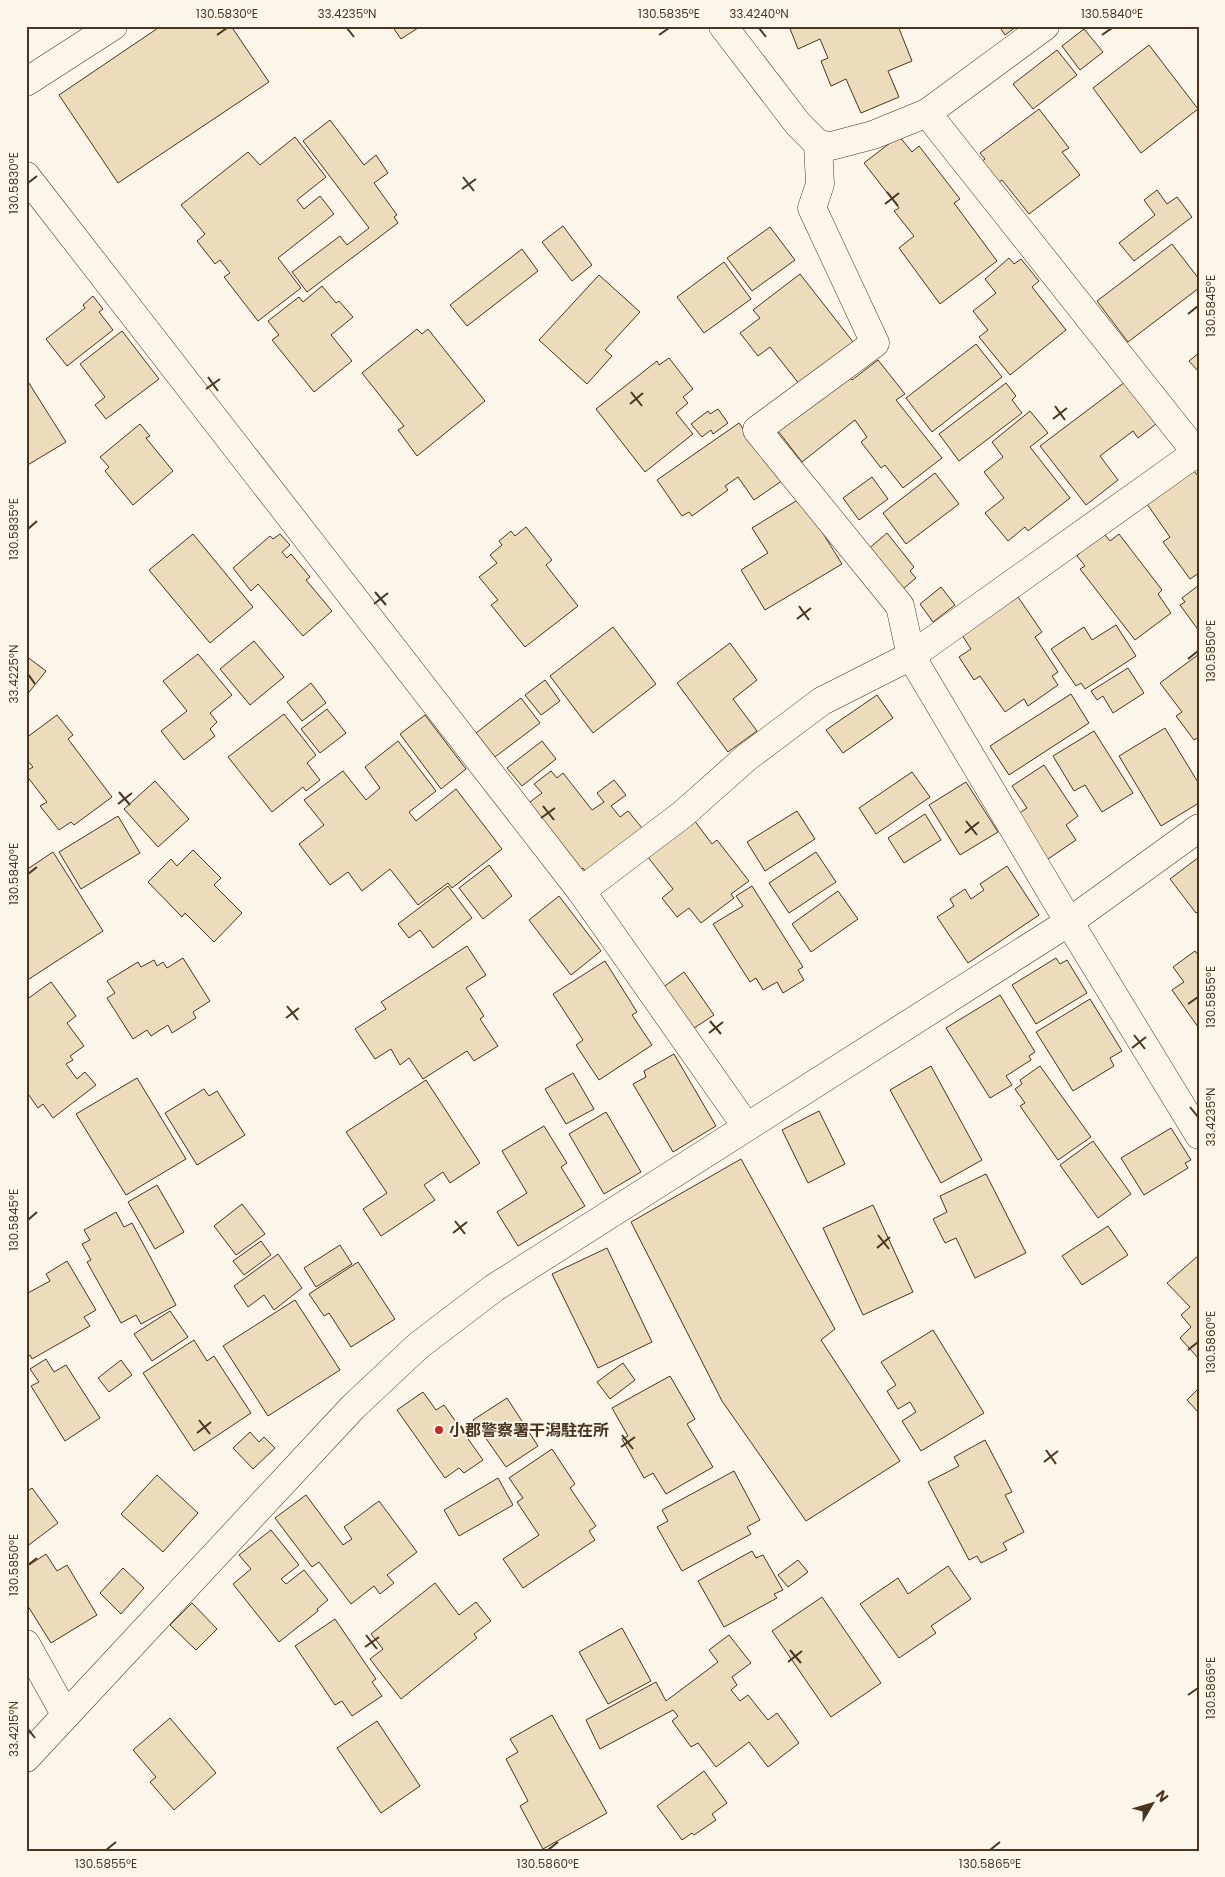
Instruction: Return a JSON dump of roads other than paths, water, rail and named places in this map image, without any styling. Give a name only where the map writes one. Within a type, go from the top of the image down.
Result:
[{"type":"street","points":[[26,82],[113,26]]},
{"type":"street","points":[[723,26],[798,124],[818,144],[831,146],[873,135],[927,113],[1045,26]]},
{"type":"street","points":[[582,892],[683,814],[746,758],[822,701],[911,656],[1197,455],[927,113]]},
{"type":"street","points":[[818,144],[820,184],[812,208],[875,343],[757,430],[900,606],[911,656],[1068,922],[1199,1135]]},
{"type":"street","points":[[26,176],[582,892],[746,1126]]},
{"type":"street","points":[[26,1758],[353,1407],[418,1346],[494,1288],[1068,922],[1199,828]]},
{"type":"street","points":[[26,1644],[65,1714]]},
{"type":"place","name":"小郡警察署干潟駐在所","points":[[439,1430]]}]
